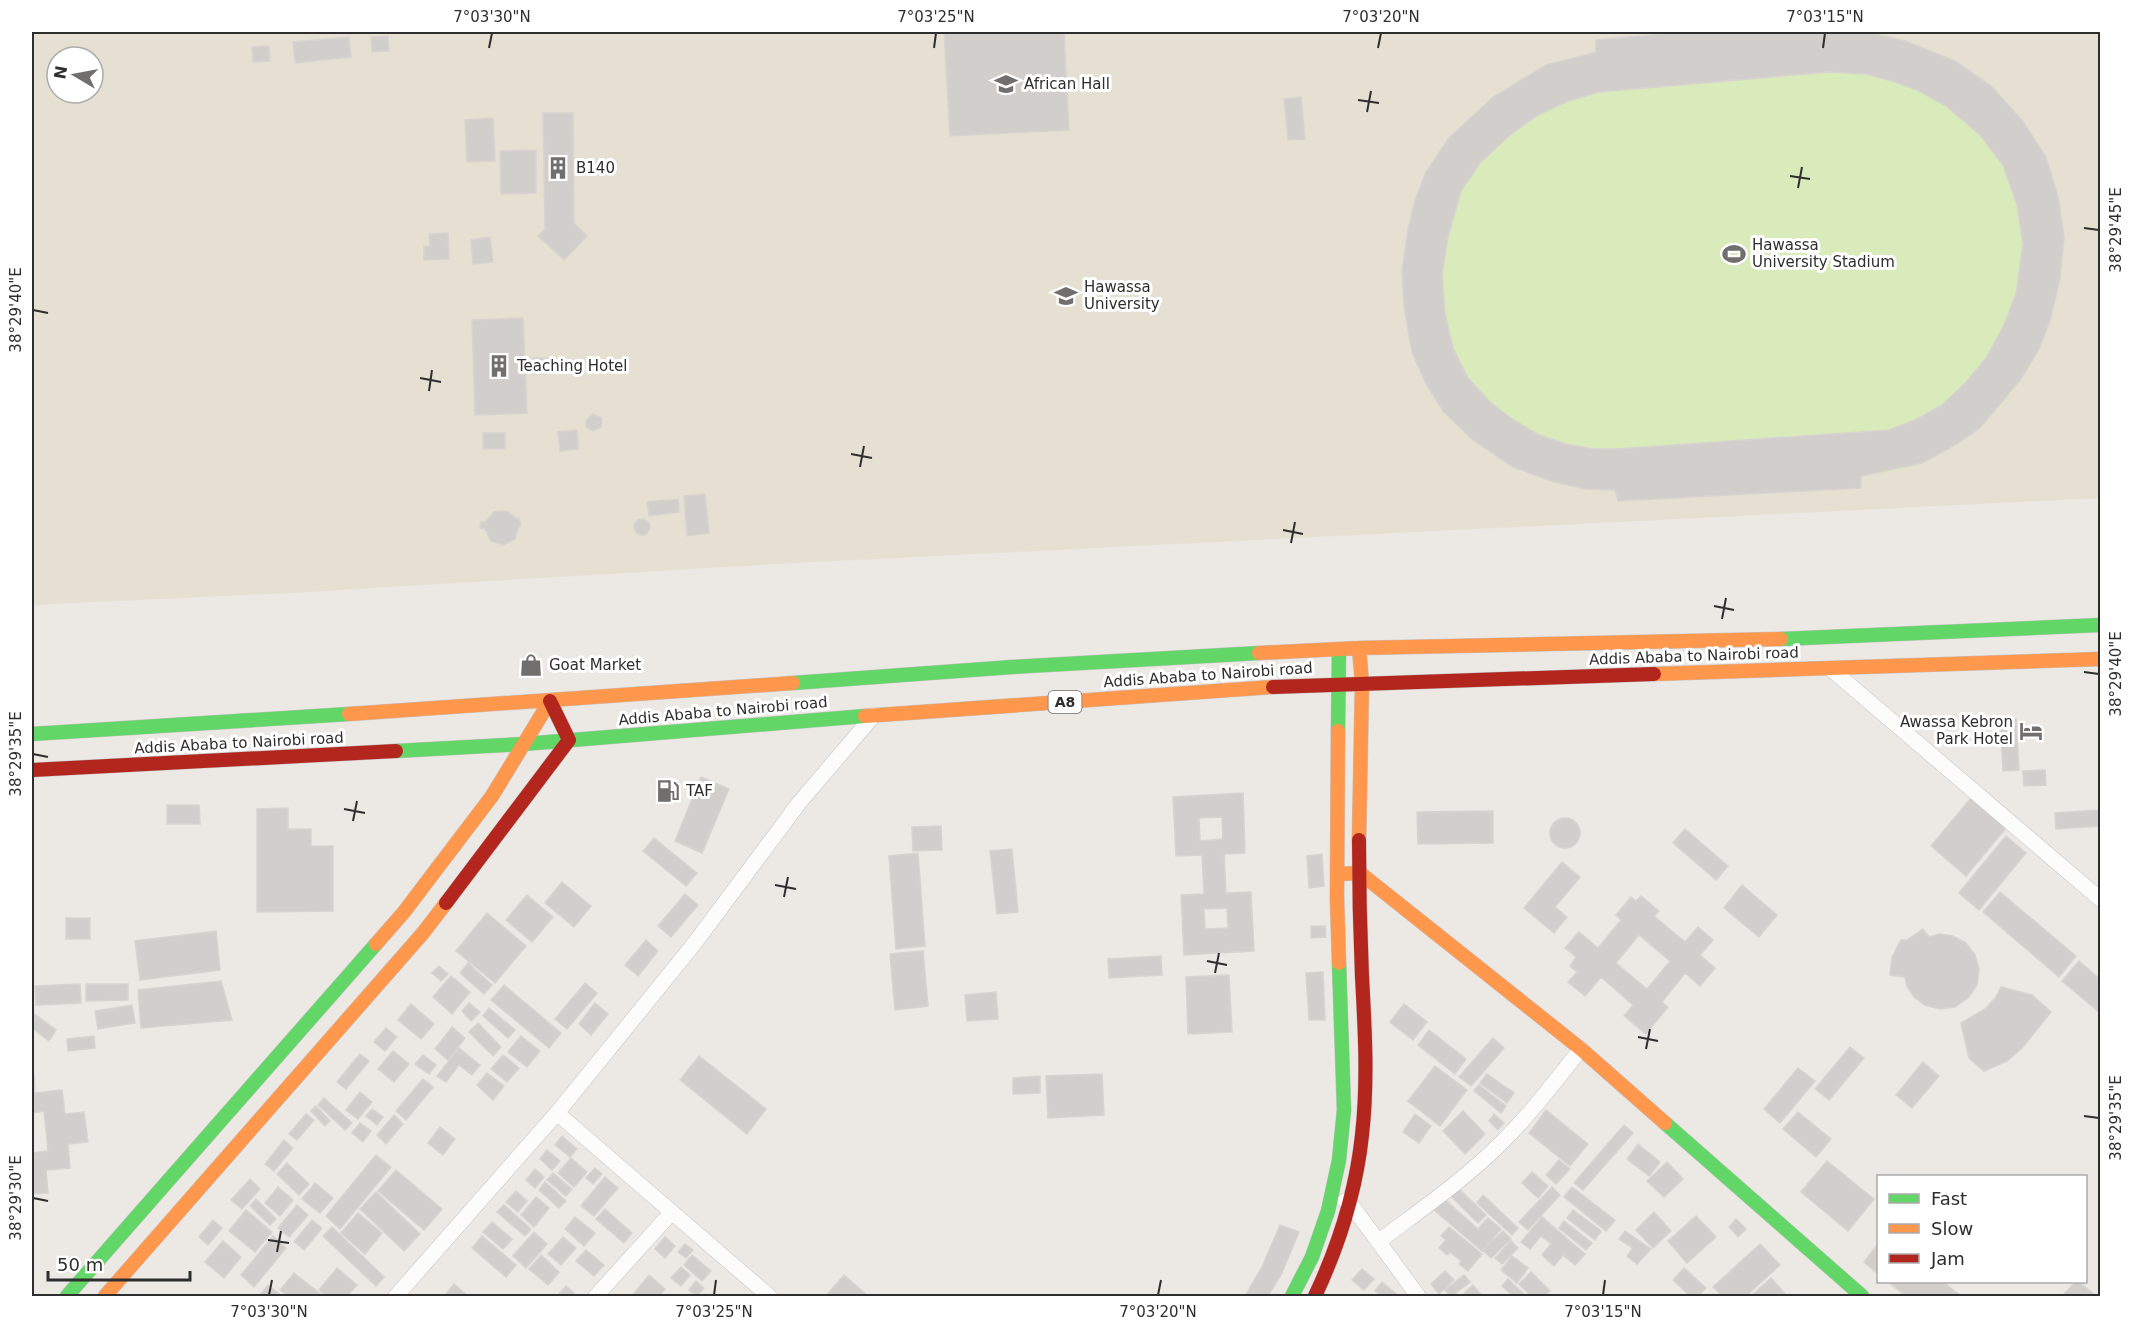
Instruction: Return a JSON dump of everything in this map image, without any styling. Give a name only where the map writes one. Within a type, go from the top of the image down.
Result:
[{"type":"main road","name":"Addis Ababa to Nairobi road","points":[[32,734],[550,701],[1012,667],[1359,648],[1804,639],[2100,625]]},
{"type":"main road","points":[[1315,1296],[1330,1266],[1350,1203],[1359,1154],[1366,1082],[1360,913],[1362,683],[1359,648]]},
{"type":"main road","points":[[1292,1296],[1312,1257],[1331,1196],[1339,1160],[1344,1110],[1337,874],[1339,650]]},
{"type":"main road","name":"Addis Ababa to Nairobi road","points":[[32,770],[524,744],[874,715],[1338,684],[2100,659]]},
{"type":"main road","points":[[105,1296],[423,933],[569,740],[550,701]]},
{"type":"main road","points":[[67,1296],[405,912],[492,796],[550,701]]},
{"type":"main road","points":[[1337,874],[1360,873],[1581,1049],[1862,1296]]},
{"type":"main road","points":[[405,912],[423,933]]},
{"type":"street","points":[[1828,668],[2100,898]]},
{"type":"street","points":[[396,1296],[557,1113],[694,944],[799,803],[874,715]]},
{"type":"street","points":[[1378,1242],[1430,1203],[1498,1146],[1581,1049]]},
{"type":"street","points":[[557,1113],[769,1296]]},
{"type":"street","points":[[1331,1196],[1350,1203],[1418,1296]]},
{"type":"street","points":[[596,1296],[671,1213]]},
{"type":"shaded area","name":"Hawassa University","points":[[32,32],[2100,32],[2100,498],[776,564],[290,593],[32,605]]},
{"type":"green space","name":"Hawassa University Stadium","points":[[1684,32],[1852,32],[1894,39],[1935,53],[1973,73],[1990,86],[2021,119],[2029,135],[2063,231],[2064,252],[2055,300],[2037,351],[2024,375],[1990,417],[1947,451],[1908,468],[1861,476],[1861,488],[1618,501],[1615,490],[1585,489],[1551,481],[1513,467],[1473,440],[1443,411],[1412,352],[1404,306],[1402,271],[1408,230],[1415,200],[1426,172],[1448,139],[1493,97],[1546,65],[1596,52],[1596,40]]},
{"type":"building","name":"African Hall","points":[[944,32],[1064,32],[1069,130],[950,136]]},
{"type":"building","points":[[1684,32],[1876,34],[1905,41],[1955,61],[1991,86],[2022,120],[2046,157],[2058,196],[2064,237],[2060,279],[2050,321],[2038,351],[2021,379],[1979,429],[1922,463],[1861,476],[1861,488],[1618,501],[1615,490],[1585,489],[1551,481],[1513,467],[1473,440],[1443,411],[1426,384],[1412,352],[1404,306],[1402,271],[1408,230],[1415,200],[1426,172],[1448,139],[1493,97],[1546,65],[1596,52],[1596,40]],"holes":[[[1827,72],[1866,74],[1917,90],[1946,106],[1979,134],[2003,165],[2017,205],[2023,244],[2016,294],[2003,327],[1986,358],[1942,405],[1915,420],[1889,430],[1594,449],[1566,444],[1539,435],[1512,419],[1490,402],[1468,378],[1453,348],[1445,314],[1442,275],[1448,237],[1461,191],[1480,163],[1509,136],[1538,115],[1568,101],[1599,92]]]},
{"type":"building","points":[[388,36],[389,51],[372,52],[371,37]]},
{"type":"building","points":[[349,37],[351,57],[295,63],[293,42]]},
{"type":"building","points":[[269,46],[270,61],[253,62],[252,47]]},
{"type":"building","points":[[1301,97],[1305,139],[1288,140],[1284,99]]},
{"type":"building","name":"B140","points":[[543,113],[573,113],[574,223],[587,236],[564,260],[538,236],[545,229]]},
{"type":"building","points":[[493,118],[495,161],[467,162],[465,120]]},
{"type":"building","points":[[536,150],[536,193],[501,194],[500,151]]},
{"type":"building","points":[[448,233],[449,259],[424,260],[424,246],[430,246],[429,234]]},
{"type":"building","points":[[490,237],[493,262],[473,264],[471,240]]},
{"type":"building","name":"Teaching Hotel","points":[[523,318],[527,413],[475,415],[472,320]]},
{"type":"building","points":[[533,358],[550,358],[550,374],[533,374]]},
{"type":"building","points":[[593,414],[602,418],[601,427],[593,431],[586,427],[586,420]]},
{"type":"building","points":[[577,430],[578,449],[560,451],[558,432]]},
{"type":"building","points":[[483,433],[505,433],[505,449],[483,449]]},
{"type":"building","points":[[705,494],[709,533],[687,536],[684,496]]},
{"type":"building","points":[[678,499],[679,512],[649,516],[647,502]]},
{"type":"building","points":[[507,511],[517,519],[519,518],[521,525],[515,539],[503,545],[491,541],[485,529],[480,528],[481,522],[485,522],[494,512]]},
{"type":"building","points":[[642,519],[648,521],[650,527],[648,533],[642,535],[636,533],[634,527],[636,521]]},
{"type":"building","points":[[2016,719],[2019,770],[2003,771],[2000,720]]},
{"type":"building","points":[[2045,770],[2046,785],[2024,786],[2023,771]]},
{"type":"building","points":[[701,777],[729,789],[702,853],[675,841]]},
{"type":"building","points":[[1243,793],[1245,853],[1224,854],[1226,893],[1251,892],[1254,951],[1184,955],[1181,895],[1204,894],[1202,855],[1176,856],[1173,797]],"holes":[[[1222,817],[1223,839],[1200,841],[1199,818]],[[1227,908],[1228,928],[1205,929],[1204,909]]]},
{"type":"building","points":[[1971,798],[2006,828],[1966,876],[1931,846]]},
{"type":"building","points":[[167,805],[199,805],[200,824],[167,824]]},
{"type":"building","points":[[288,808],[288,829],[311,829],[311,846],[333,846],[333,911],[257,912],[257,809]]},
{"type":"building","points":[[2100,810],[2100,826],[2056,829],[2055,813]]},
{"type":"building","points":[[1493,811],[1493,843],[1418,844],[1417,812]]},
{"type":"building","points":[[1565,818],[1571,819],[1579,827],[1579,839],[1571,847],[1565,848],[1559,847],[1551,839],[1550,833],[1551,827],[1559,819]]},
{"type":"building","points":[[941,826],[942,850],[913,851],[912,827]]},
{"type":"building","points":[[1685,829],[1728,866],[1716,880],[1673,843]]},
{"type":"building","points":[[2006,836],[2026,853],[1979,910],[1959,893]]},
{"type":"building","points":[[654,838],[697,873],[686,886],[643,851]]},
{"type":"building","points":[[1012,849],[1018,912],[997,914],[990,851]]},
{"type":"building","points":[[918,853],[925,946],[896,949],[889,856]]},
{"type":"building","points":[[1322,854],[1324,886],[1309,888],[1307,856]]},
{"type":"building","points":[[1562,862],[1580,877],[1555,907],[1567,917],[1554,933],[1524,908]]},
{"type":"building","points":[[562,882],[591,906],[574,927],[545,903]]},
{"type":"building","points":[[1742,885],[1777,915],[1759,937],[1724,908]]},
{"type":"building","points":[[2000,892],[2076,956],[2059,977],[1983,912]]},
{"type":"building","points":[[685,894],[698,905],[671,937],[658,926]]},
{"type":"building","points":[[527,895],[553,917],[532,942],[506,920]]},
{"type":"building","points":[[1641,896],[1659,911],[1654,916],[1685,942],[1698,927],[1713,940],[1700,955],[1715,968],[1700,986],[1685,973],[1662,1002],[1668,1007],[1646,1034],[1624,1016],[1633,1005],[1601,977],[1585,996],[1568,982],[1577,972],[1570,966],[1576,957],[1565,948],[1579,932],[1598,948],[1621,920],[1616,915],[1631,897],[1636,901]],"holes":[[[1639,935],[1670,961],[1647,989],[1616,963]]]},
{"type":"building","points":[[487,913],[526,946],[495,983],[456,951]]},
{"type":"building","points":[[66,918],[90,918],[90,939],[66,939]]},
{"type":"building","points":[[1311,926],[1325,926],[1326,937],[1311,938]]},
{"type":"building","points":[[1923,929],[1929,937],[1939,934],[1953,936],[1966,943],[1975,955],[1979,969],[1977,985],[1968,998],[1955,1007],[1940,1009],[1925,1005],[1914,997],[1907,986],[1905,977],[1890,975],[1892,957],[1901,940],[1907,940]]},
{"type":"building","points":[[216,931],[220,970],[140,980],[135,941]]},
{"type":"building","points":[[646,940],[658,951],[638,976],[625,965]]},
{"type":"building","points":[[923,951],[928,1006],[895,1010],[890,954]]},
{"type":"building","points":[[1161,956],[1162,975],[1109,978],[1108,959]]},
{"type":"building","points":[[2079,961],[2100,979],[2100,1013],[2062,981]]},
{"type":"building","points":[[468,963],[492,985],[484,994],[460,973]]},
{"type":"building","points":[[439,966],[448,974],[441,981],[432,973]]},
{"type":"building","points":[[1323,972],[1325,1020],[1309,1020],[1306,973]]},
{"type":"building","points":[[1229,975],[1232,1032],[1188,1034],[1186,977]]},
{"type":"building","points":[[451,976],[470,992],[452,1014],[433,997]]},
{"type":"building","points":[[221,981],[232,1020],[141,1028],[138,990]]},
{"type":"building","points":[[585,983],[597,993],[567,1029],[555,1019]]},
{"type":"building","points":[[80,984],[81,1003],[36,1005],[35,986]]},
{"type":"building","points":[[86,984],[128,984],[128,1000],[86,1001]]},
{"type":"building","points":[[504,985],[561,1033],[549,1048],[491,1000]]},
{"type":"building","points":[[2001,987],[2032,995],[2051,1012],[2022,1048],[2007,1061],[1984,1071],[1969,1058],[1961,1023],[1985,1009],[1996,997]]},
{"type":"building","points":[[996,992],[998,1019],[967,1021],[965,995]]},
{"type":"building","points":[[469,1003],[480,1012],[471,1021],[462,1011]]},
{"type":"building","points":[[595,1003],[608,1014],[591,1035],[579,1024]]},
{"type":"building","points":[[411,1004],[434,1024],[421,1039],[398,1020]]},
{"type":"building","points":[[1404,1004],[1427,1022],[1413,1040],[1390,1022]]},
{"type":"building","points":[[132,1005],[135,1023],[98,1029],[95,1011]]},
{"type":"building","points":[[489,1008],[515,1030],[508,1038],[483,1016]]},
{"type":"building","points":[[32,1012],[56,1030],[49,1041],[32,1028]]},
{"type":"building","points":[[478,1023],[501,1047],[493,1056],[469,1032]]},
{"type":"building","points":[[452,1027],[465,1038],[448,1060],[435,1049]]},
{"type":"building","points":[[386,1028],[397,1037],[385,1051],[374,1042]]},
{"type":"building","points":[[1429,1030],[1466,1059],[1455,1074],[1418,1045]]},
{"type":"building","points":[[94,1036],[95,1048],[68,1051],[67,1039]]},
{"type":"building","points":[[521,1036],[540,1051],[527,1067],[508,1052]]},
{"type":"building","points":[[1493,1038],[1504,1048],[1471,1086],[1459,1077]]},
{"type":"building","points":[[1850,1047],[1864,1058],[1829,1100],[1815,1089]]},
{"type":"building","points":[[459,1048],[480,1065],[472,1075],[459,1065],[446,1082],[437,1076]]},
{"type":"building","points":[[393,1051],[409,1064],[394,1082],[378,1069]]},
{"type":"building","points":[[360,1054],[369,1061],[346,1089],[337,1082]]},
{"type":"building","points":[[423,1055],[436,1065],[429,1074],[415,1064]]},
{"type":"building","points":[[503,1055],[519,1068],[507,1082],[491,1069]]},
{"type":"building","points":[[699,1056],[766,1109],[747,1134],[680,1080]]},
{"type":"building","points":[[1923,1062],[1939,1076],[1912,1108],[1896,1095]]},
{"type":"building","points":[[1435,1066],[1467,1090],[1440,1126],[1408,1101]]},
{"type":"building","points":[[1798,1068],[1815,1081],[1780,1123],[1764,1109]]},
{"type":"building","points":[[487,1073],[504,1086],[493,1100],[477,1085]]},
{"type":"building","points":[[32,1074],[34,1074],[35,1093],[62,1090],[65,1114],[84,1112],[88,1142],[68,1144],[70,1168],[46,1170],[48,1193],[32,1194],[32,1153],[48,1151],[44,1111],[32,1113]]},
{"type":"building","points":[[1102,1074],[1104,1115],[1048,1118],[1046,1076]]},
{"type":"building","points":[[1487,1074],[1514,1093],[1507,1103],[1480,1083]]},
{"type":"building","points":[[1040,1076],[1040,1093],[1013,1094],[1013,1078]]},
{"type":"building","points":[[423,1079],[433,1087],[406,1120],[396,1111]]},
{"type":"building","points":[[1479,1085],[1506,1106],[1501,1113],[1474,1091]]},
{"type":"building","points":[[360,1092],[372,1102],[358,1119],[346,1110]]},
{"type":"building","points":[[324,1098],[352,1123],[345,1130],[318,1105]]},
{"type":"building","points":[[316,1106],[330,1121],[325,1126],[311,1111]]},
{"type":"building","points":[[372,1109],[383,1117],[377,1125],[366,1116]]},
{"type":"building","points":[[1546,1110],[1588,1144],[1570,1166],[1529,1133]]},
{"type":"building","points":[[1463,1111],[1485,1134],[1465,1154],[1443,1131]]},
{"type":"building","points":[[1798,1112],[1831,1139],[1816,1157],[1783,1129]]},
{"type":"building","points":[[306,1114],[314,1120],[297,1140],[289,1134]]},
{"type":"building","points":[[1415,1114],[1431,1126],[1419,1143],[1403,1132]]},
{"type":"building","points":[[1494,1114],[1504,1123],[1498,1130],[1489,1121]]},
{"type":"building","points":[[394,1115],[403,1124],[386,1144],[377,1135]]},
{"type":"building","points":[[360,1123],[371,1131],[363,1142],[352,1133]]},
{"type":"building","points":[[1624,1125],[1633,1133],[1583,1190],[1574,1183]]},
{"type":"building","points":[[440,1127],[455,1139],[443,1155],[428,1143]]},
{"type":"building","points":[[562,1136],[577,1149],[570,1157],[555,1145]]},
{"type":"building","points":[[284,1140],[293,1148],[274,1171],[265,1164]]},
{"type":"building","points":[[1638,1144],[1660,1162],[1649,1176],[1627,1159]]},
{"type":"building","points":[[547,1150],[560,1161],[552,1170],[540,1159]]},
{"type":"building","points":[[376,1155],[391,1167],[340,1229],[326,1216]]},
{"type":"building","points":[[571,1158],[587,1172],[574,1187],[558,1173]]},
{"type":"building","points":[[1559,1160],[1570,1169],[1556,1184],[1546,1175]]},
{"type":"building","points":[[1827,1161],[1874,1199],[1848,1231],[1801,1192]]},
{"type":"building","points":[[1667,1162],[1683,1179],[1664,1197],[1647,1181]]},
{"type":"building","points":[[287,1163],[309,1184],[299,1195],[277,1174]]},
{"type":"building","points":[[595,1168],[602,1174],[593,1184],[586,1178]]},
{"type":"building","points":[[535,1169],[544,1177],[535,1188],[526,1180]]},
{"type":"building","points":[[396,1170],[442,1209],[424,1230],[378,1191]]},
{"type":"building","points":[[1532,1172],[1548,1186],[1538,1198],[1522,1183]]},
{"type":"building","points":[[553,1173],[572,1189],[566,1196],[547,1180]]},
{"type":"building","points":[[605,1177],[618,1188],[594,1216],[581,1206]]},
{"type":"building","points":[[250,1179],[260,1189],[242,1209],[231,1200]]},
{"type":"building","points":[[545,1182],[566,1201],[559,1208],[539,1190]]},
{"type":"building","points":[[315,1183],[333,1198],[320,1213],[302,1199]]},
{"type":"building","points":[[1455,1185],[1486,1215],[1478,1223],[1448,1193]]},
{"type":"building","points":[[278,1187],[293,1200],[280,1216],[265,1203]]},
{"type":"building","points":[[1552,1187],[1560,1195],[1528,1230],[1519,1222]]},
{"type":"building","points":[[1572,1187],[1615,1220],[1606,1231],[1564,1197]]},
{"type":"building","points":[[516,1191],[527,1201],[518,1212],[506,1202]]},
{"type":"building","points":[[376,1192],[420,1234],[404,1251],[360,1209]]},
{"type":"building","points":[[1483,1195],[1518,1228],[1512,1235],[1477,1203]]},
{"type":"building","points":[[536,1197],[549,1208],[534,1227],[521,1215]]},
{"type":"building","points":[[1443,1198],[1478,1229],[1488,1218],[1501,1229],[1482,1251],[1433,1209]]},
{"type":"building","points":[[256,1199],[276,1219],[270,1225],[250,1206]]},
{"type":"building","points":[[297,1205],[308,1215],[289,1237],[278,1228]]},
{"type":"building","points":[[504,1205],[531,1229],[525,1236],[497,1212]]},
{"type":"building","points":[[605,1209],[632,1233],[624,1243],[596,1219]]},
{"type":"building","points":[[246,1210],[272,1232],[255,1252],[229,1231]]},
{"type":"building","points":[[1573,1210],[1601,1231],[1595,1240],[1567,1218]]},
{"type":"building","points":[[1654,1212],[1671,1231],[1653,1248],[1636,1230]]},
{"type":"building","points":[[358,1213],[382,1233],[365,1254],[341,1233]]},
{"type":"building","points":[[1696,1216],[1716,1237],[1687,1263],[1668,1241]]},
{"type":"building","points":[[575,1217],[595,1233],[584,1246],[565,1229]]},
{"type":"building","points":[[1542,1217],[1585,1254],[1575,1265],[1563,1255],[1554,1266],[1542,1255],[1551,1244],[1541,1236],[1530,1249],[1521,1242]]},
{"type":"building","points":[[1736,1219],[1746,1229],[1738,1237],[1729,1227]]},
{"type":"building","points":[[213,1220],[222,1228],[208,1245],[199,1237]]},
{"type":"building","points":[[312,1220],[322,1228],[304,1250],[294,1242]]},
{"type":"building","points":[[1564,1221],[1592,1243],[1586,1250],[1559,1228]]},
{"type":"building","points":[[492,1222],[512,1239],[503,1249],[483,1232]]},
{"type":"building","points":[[1280,1225],[1299,1232],[1281,1275],[1268,1296],[1245,1296],[1262,1267]]},
{"type":"building","points":[[332,1227],[384,1277],[376,1286],[323,1236]]},
{"type":"building","points":[[1449,1227],[1482,1254],[1468,1271],[1450,1252],[1447,1255],[1439,1248],[1446,1240],[1441,1236]]},
{"type":"building","points":[[1503,1231],[1511,1239],[1491,1258],[1483,1250]]},
{"type":"building","points":[[1625,1231],[1651,1249],[1637,1264],[1627,1256],[1633,1248],[1619,1239]]},
{"type":"building","points":[[534,1232],[547,1244],[526,1268],[513,1256]]},
{"type":"building","points":[[273,1236],[286,1248],[254,1287],[241,1275]]},
{"type":"building","points":[[482,1236],[516,1265],[506,1277],[472,1248]]},
{"type":"building","points":[[563,1237],[576,1248],[561,1265],[548,1254]]},
{"type":"building","points":[[665,1237],[675,1246],[665,1258],[655,1249]]},
{"type":"building","points":[[223,1241],[241,1257],[224,1278],[205,1262]]},
{"type":"building","points":[[1511,1241],[1518,1248],[1502,1264],[1495,1258]]},
{"type":"building","points":[[685,1244],[693,1250],[686,1258],[678,1252]]},
{"type":"building","points":[[1760,1244],[1780,1265],[1746,1296],[1722,1296],[1713,1287]]},
{"type":"building","points":[[1877,1245],[1877,1273],[1864,1262]]},
{"type":"building","points":[[586,1250],[604,1265],[594,1276],[576,1261]]},
{"type":"building","points":[[541,1255],[559,1272],[548,1285],[529,1269]]},
{"type":"building","points":[[692,1255],[711,1271],[702,1281],[684,1265]]},
{"type":"building","points":[[1512,1256],[1528,1268],[1517,1283],[1501,1270]]},
{"type":"building","points":[[681,1267],[690,1275],[681,1286],[671,1278]]},
{"type":"building","points":[[337,1268],[357,1285],[347,1296],[327,1296],[319,1290]]},
{"type":"building","points":[[1684,1268],[1706,1288],[1698,1296],[1690,1296],[1673,1280]]},
{"type":"building","points":[[1362,1269],[1374,1279],[1364,1290],[1352,1280]]},
{"type":"building","points":[[1445,1271],[1454,1280],[1439,1294],[1431,1284]]},
{"type":"building","points":[[1531,1272],[1550,1291],[1544,1296],[1531,1296],[1519,1284]]},
{"type":"building","points":[[294,1273],[323,1296],[288,1296],[280,1290]]},
{"type":"building","points":[[649,1275],[665,1289],[659,1296],[632,1296]]},
{"type":"building","points":[[844,1275],[868,1296],[826,1296]]},
{"type":"building","points":[[1464,1275],[1470,1282],[1450,1296],[1445,1290]]},
{"type":"building","points":[[1771,1278],[1787,1296],[1751,1296]]},
{"type":"building","points":[[1508,1279],[1525,1295],[1513,1296],[1502,1286]]},
{"type":"building","points":[[696,1281],[704,1288],[697,1296],[689,1290]]},
{"type":"building","points":[[1382,1282],[1399,1296],[1381,1296],[1375,1291]]},
{"type":"building","points":[[1889,1283],[1944,1283],[1961,1296],[1906,1296]]},
{"type":"building","points":[[2074,1283],[2080,1283],[2095,1295],[2094,1296],[2062,1296]]},
{"type":"building","points":[[454,1284],[468,1296],[445,1295]]},
{"type":"building","points":[[268,1285],[282,1296],[261,1294]]},
{"type":"building","points":[[1473,1285],[1482,1296],[1467,1296],[1464,1293]]},
{"type":"building","points":[[566,1286],[574,1293],[571,1296],[559,1296],[558,1295]]},
{"type":"traffic: fast","points":[[1781,639],[2100,625]]},
{"type":"traffic: fast","points":[[1338,731],[1339,650]]},
{"type":"traffic: fast","points":[[793,683],[1012,667],[1259,653]]},
{"type":"traffic: fast","points":[[32,734],[349,714]]},
{"type":"traffic: fast","points":[[396,751],[524,744],[865,716]]},
{"type":"traffic: fast","points":[[67,1296],[376,944]]},
{"type":"traffic: fast","points":[[1292,1296],[1312,1257],[1328,1211],[1339,1160],[1344,1110],[1339,963]]},
{"type":"traffic: fast","points":[[1665,1123],[1862,1296]]},
{"type":"traffic: slow","points":[[1259,653],[1359,648],[1781,639]]},
{"type":"traffic: slow","points":[[1359,648],[1362,683],[1359,840]]},
{"type":"traffic: slow","points":[[1654,674],[2100,659]]},
{"type":"traffic: slow","points":[[349,714],[793,683]]},
{"type":"traffic: slow","points":[[865,716],[1273,687]]},
{"type":"traffic: slow","points":[[376,944],[404,912],[492,796],[550,701]]},
{"type":"traffic: slow","points":[[1338,731],[1339,963]]},
{"type":"traffic: slow","points":[[1337,874],[1360,873],[1581,1049],[1665,1123]]},
{"type":"traffic: slow","points":[[105,1296],[423,933],[446,903]]},
{"type":"traffic: jam","points":[[1273,687],[1654,674]]},
{"type":"traffic: jam","points":[[446,903],[569,740],[550,701]]},
{"type":"traffic: jam","points":[[32,770],[396,751]]},
{"type":"traffic: jam","points":[[1315,1296],[1332,1257],[1351,1198],[1362,1135],[1365,1056],[1359,840]]},
{"type":"place","name":"African Hall","points":[[1006,84]]},
{"type":"place","name":"B140","points":[[558,168]]},
{"type":"place","name":"Hawassa University Stadium","points":[[1734,254]]},
{"type":"place","name":"Hawassa University","points":[[1066,296]]},
{"type":"place","name":"Teaching Hotel","points":[[499,366]]},
{"type":"place","name":"Goat Market","points":[[531,665]]},
{"type":"place","name":"Awassa Kebron Park Hotel","points":[[2031,731]]},
{"type":"place","name":"TAF","points":[[668,791]]}]
